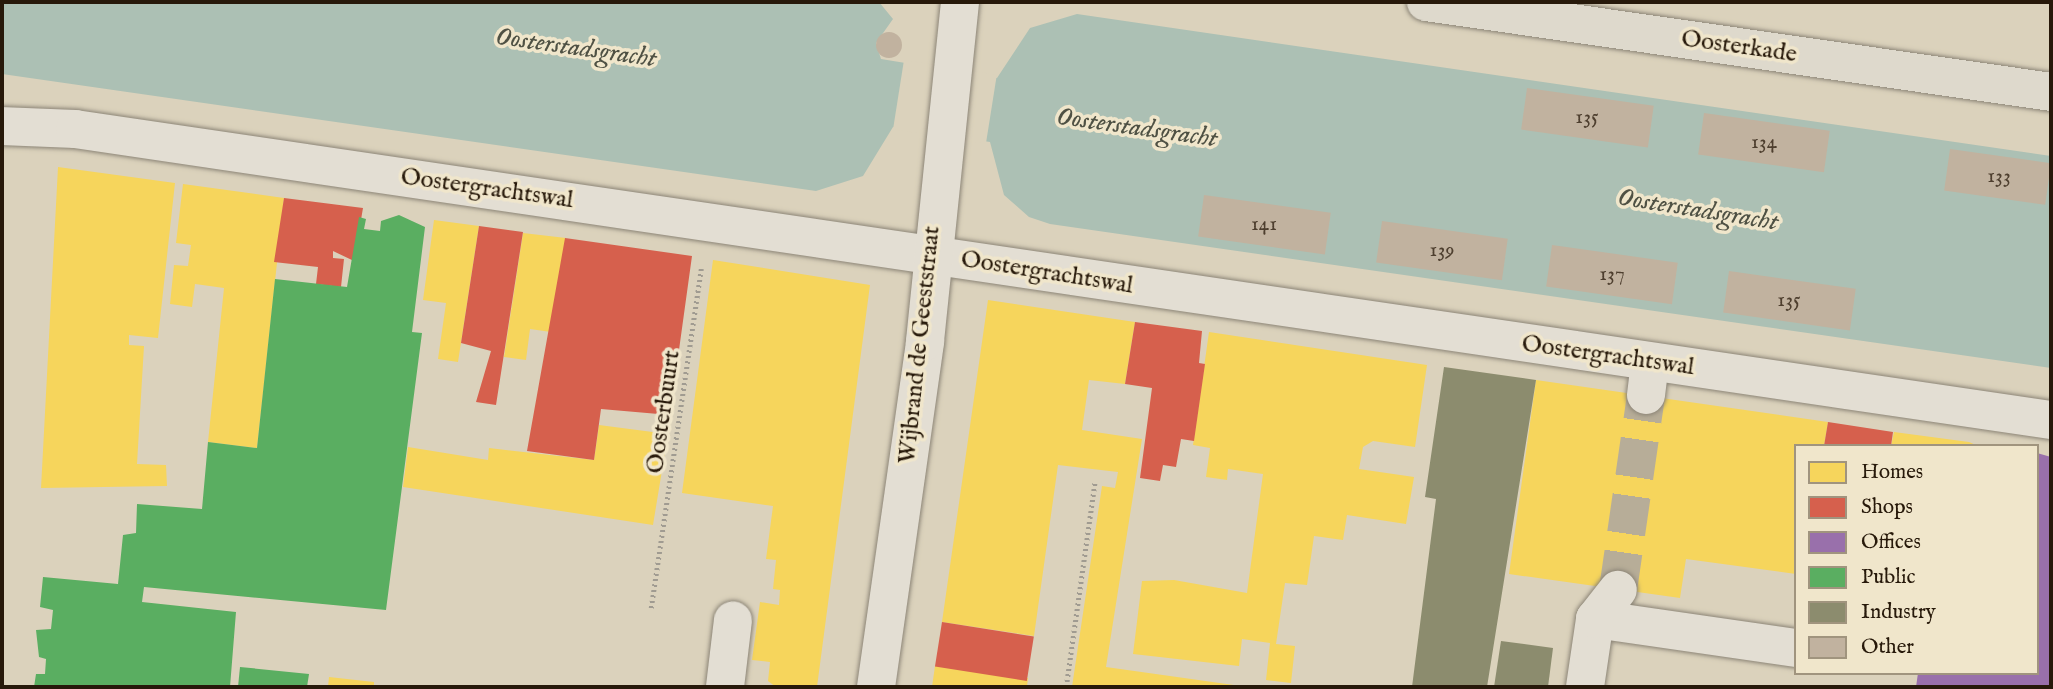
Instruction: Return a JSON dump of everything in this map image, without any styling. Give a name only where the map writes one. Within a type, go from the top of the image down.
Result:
[{"type":"main road","name":"Oosterkade","points":[[1426,2],[2051,92]]},
{"type":"street","name":"Wijbrand de Geeststraat","points":[[876,687],[931,254],[941,136],[960,2]]},
{"type":"street","name":"Oostergrachtswal","points":[[2,125],[75,129],[931,254],[1648,379],[2051,420]]},
{"type":"street","points":[[1585,687],[1595,619],[1618,590]]},
{"type":"street","points":[[1595,619],[1794,648]]},
{"type":"street","points":[[725,687],[733,620]]},
{"type":"path","name":"Oosterbuurt","points":[[651,608],[707,221]]},
{"type":"path","points":[[1066,687],[1095,481]]},
{"type":"water","name":"Oosterstadsgracht","points":[[2,2],[879,2],[893,19],[876,43],[881,59],[997,78],[1030,28],[1077,14],[2051,156],[2051,368],[1050,224],[1029,217],[1004,195],[990,142],[893,127],[863,176],[816,191],[2,74]]},
{"type":"pier","points":[[904,60],[997,75],[986,144],[893,129]]},
{"type":"building: Homes","points":[[58,167],[175,183],[158,338],[129,335],[129,345],[144,346],[137,464],[166,465],[167,486],[41,488]]},
{"type":"building: Homes","points":[[183,184],[284,198],[257,448],[208,442],[224,288],[195,284],[192,307],[170,304],[174,265],[188,266],[191,245],[176,243]]},
{"type":"building: Homes","points":[[434,220],[479,226],[458,362],[438,359],[446,303],[423,300]]},
{"type":"building: Homes","points":[[523,233],[566,238],[551,332],[530,329],[526,360],[504,357]]},
{"type":"building: Homes","points":[[713,260],[870,285],[817,687],[776,687],[768,681],[770,662],[752,660],[760,602],[779,605],[780,590],[773,589],[776,560],[766,559],[773,506],[682,493]]},
{"type":"building: Homes","points":[[988,300],[1135,322],[1125,384],[1089,380],[1082,430],[1142,439],[1106,667],[1248,687],[1072,687],[1102,486],[1115,488],[1118,472],[1058,465],[1034,636],[942,622]]},
{"type":"building: Homes","points":[[1209,332],[1427,365],[1415,447],[1373,441],[1363,447],[1359,469],[1414,477],[1406,524],[1347,515],[1343,540],[1314,536],[1307,585],[1285,583],[1276,644],[1295,646],[1291,683],[1266,680],[1270,643],[1242,639],[1239,666],[1133,654],[1142,581],[1174,580],[1247,593],[1263,474],[1228,469],[1227,480],[1206,477],[1210,448],[1193,445]]},
{"type":"building: Homes","points":[[1536,380],[1828,422],[1824,444],[1794,444],[1794,574],[1686,559],[1680,598],[1509,574]]},
{"type":"building: Homes","points":[[599,425],[668,434],[653,525],[403,487],[408,447],[488,460],[489,448],[594,460]]},
{"type":"building: Homes","points":[[1894,432],[1974,444],[1891,444]]},
{"type":"building: Homes","points":[[935,666],[1028,678],[1027,687],[932,687]]},
{"type":"building: Homes","points":[[329,677],[374,682],[374,687],[328,687]]},
{"type":"building: Shops","points":[[284,198],[363,208],[354,261],[333,251],[333,258],[344,259],[341,287],[316,284],[318,267],[274,262]]},
{"type":"building: Shops","points":[[479,226],[523,232],[496,405],[476,402],[491,351],[461,343]]},
{"type":"building: Shops","points":[[565,238],[692,256],[670,415],[601,409],[594,460],[527,451]]},
{"type":"building: Shops","points":[[1135,322],[1202,331],[1199,363],[1205,364],[1194,441],[1181,439],[1176,467],[1163,465],[1160,481],[1140,478],[1152,388],[1125,384]]},
{"type":"building: Shops","points":[[1828,422],[1893,432],[1891,444],[1824,444]]},
{"type":"building: Shops","points":[[942,622],[1034,637],[1027,681],[935,666]]},
{"type":"building: Offices","points":[[2039,454],[2051,457],[2051,687],[1916,687],[1918,675],[2039,675]]},
{"type":"building: Public","points":[[399,215],[425,227],[412,332],[422,333],[386,610],[144,587],[142,602],[236,612],[230,687],[34,687],[36,674],[45,674],[46,659],[39,657],[36,630],[51,629],[53,610],[40,607],[43,577],[118,584],[123,535],[136,533],[137,504],[202,509],[208,442],[257,448],[275,279],[347,287],[359,217],[366,219],[364,229],[380,231],[381,221]]},
{"type":"building: Public","points":[[240,667],[309,674],[307,687],[238,687]]},
{"type":"building: Industry","points":[[1444,367],[1536,380],[1487,687],[1412,687],[1436,499],[1425,497]]},
{"type":"building: Industry","points":[[1501,641],[1553,648],[1548,687],[1494,687]]},
{"type":"building: Other","points":[[889,32],[898,36],[902,45],[898,54],[889,58],[880,54],[876,45],[880,36]]},
{"type":"building: Other","points":[[1527,88],[1654,106],[1648,147],[1521,130]]},
{"type":"building: Other","points":[[1704,113],[1830,131],[1824,172],[1698,155]]},
{"type":"building: Other","points":[[1950,149],[2051,163],[2045,205],[1944,191]]},
{"type":"building: Other","points":[[1204,195],[1331,213],[1325,254],[1198,237]]},
{"type":"building: Other","points":[[1382,221],[1508,239],[1502,280],[1376,263]]},
{"type":"building: Other","points":[[1552,245],[1678,263],[1672,304],[1546,287]]},
{"type":"building: Other","points":[[1729,271],[1856,289],[1850,330],[1723,313]]},
{"type":"tunnel","points":[[1618,590],[1646,395]]}]
